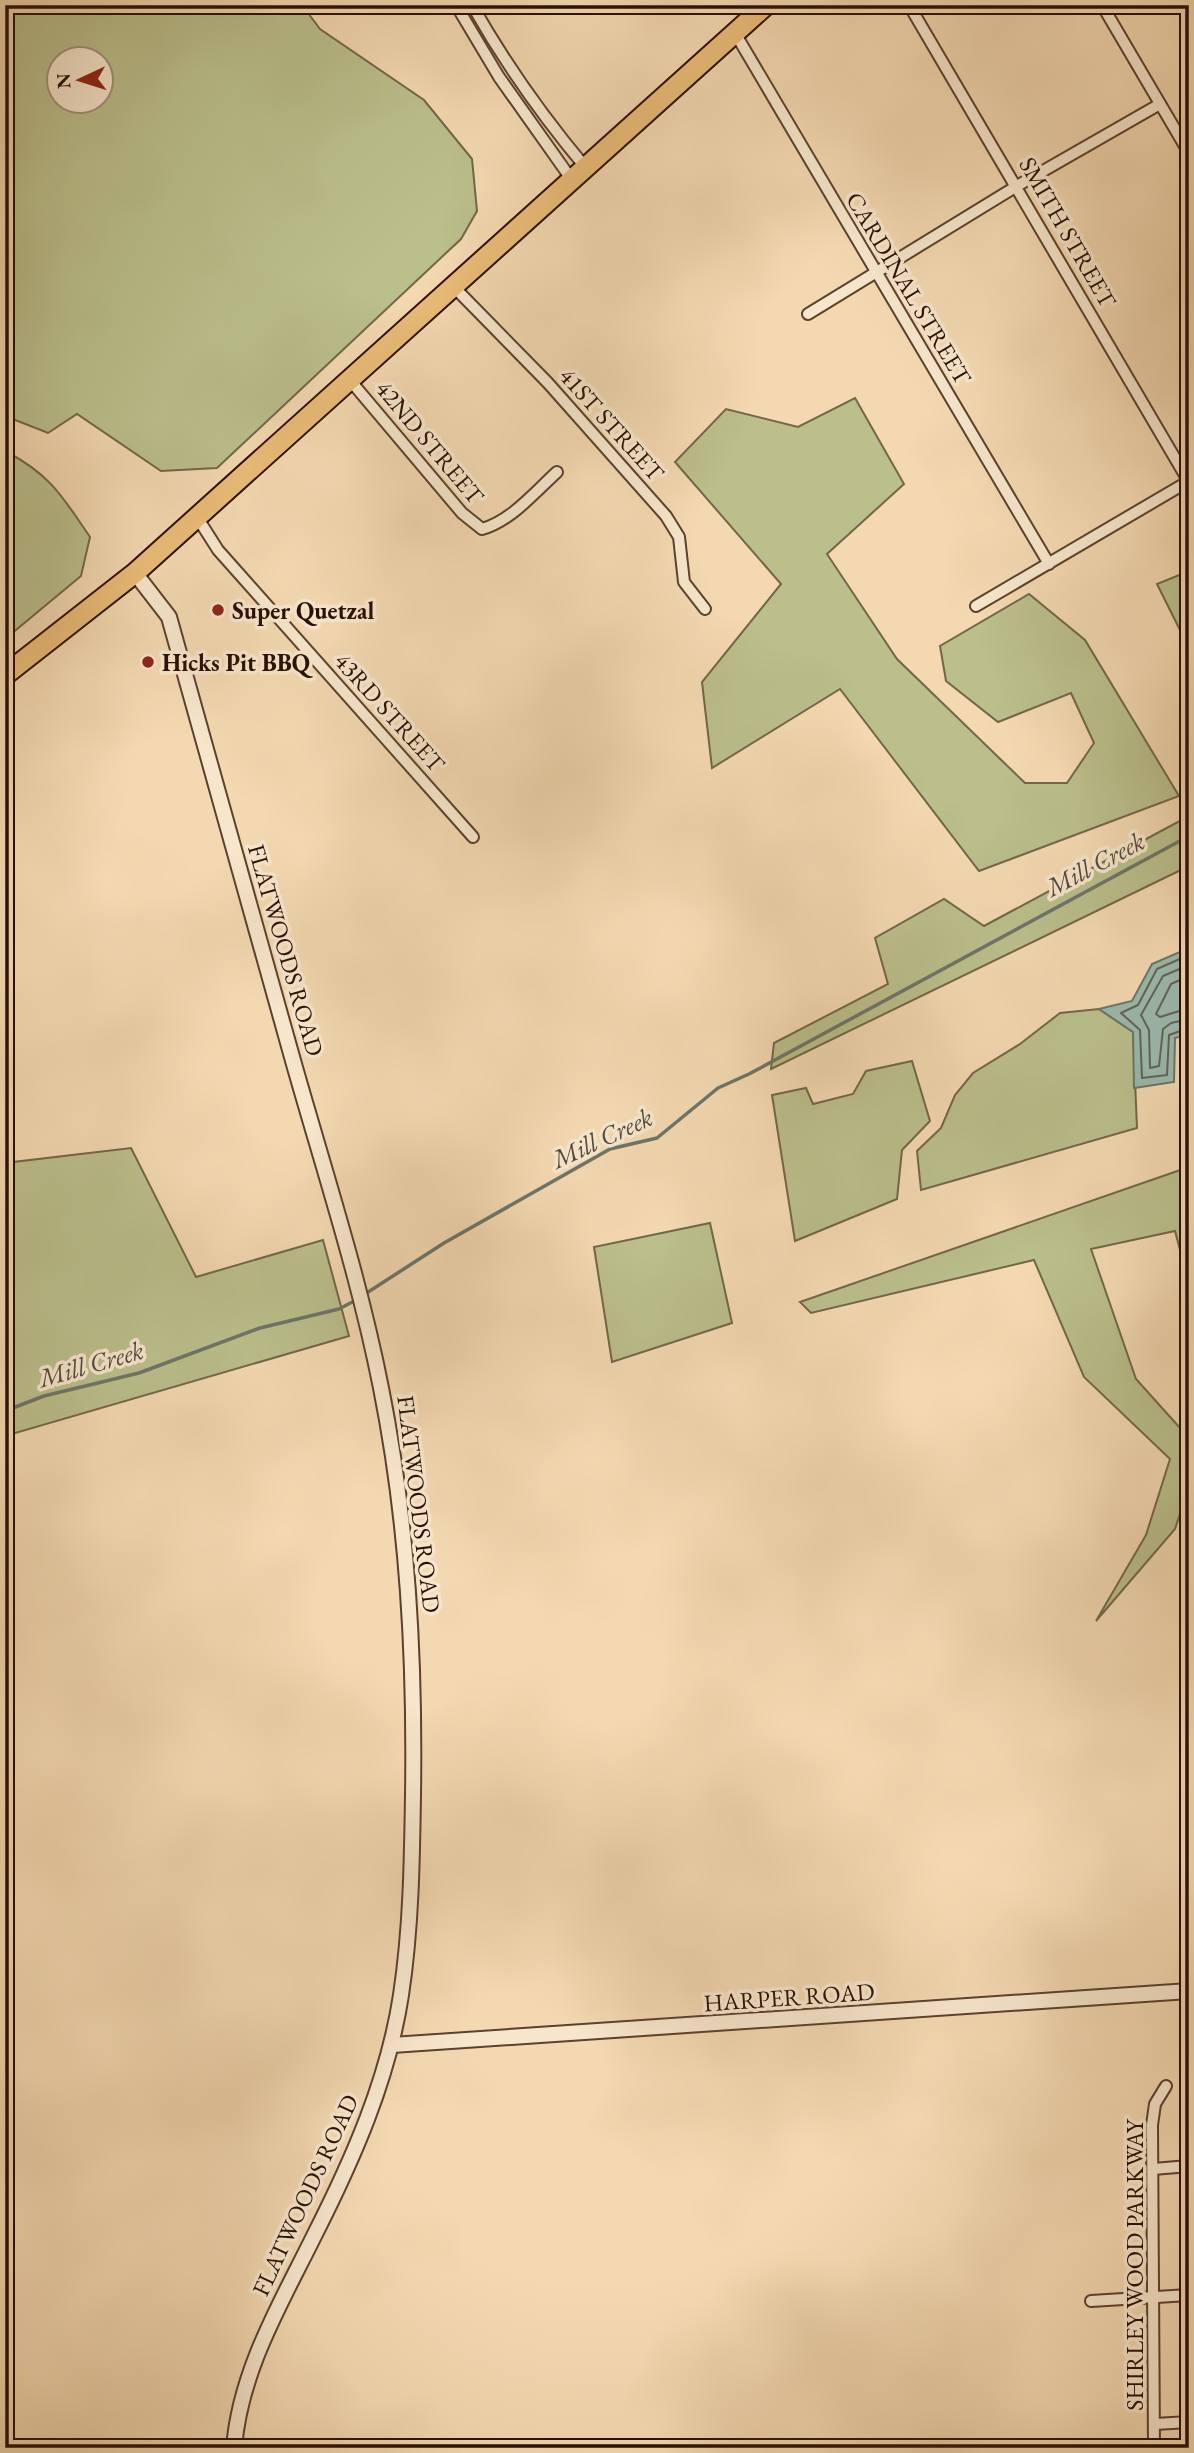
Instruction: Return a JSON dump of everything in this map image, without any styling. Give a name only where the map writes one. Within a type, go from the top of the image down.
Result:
[{"type":"highway","points":[[5,675],[135,573],[766,5]]},
{"type":"street","points":[[456,5],[499,77],[579,174]]},
{"type":"street","points":[[472,5],[579,174]]},
{"type":"street","name":"SMITH STREET","points":[[909,5],[1189,482]]},
{"type":"street","points":[[1102,5],[1189,153]]},
{"type":"street","points":[[475,36],[486,29]]},
{"type":"street","name":"CARDINAL STREET","points":[[735,33],[1049,564]]},
{"type":"street","points":[[808,314],[1017,186],[1160,104]]},
{"type":"street","name":"41ST STREET","points":[[454,287],[548,383],[666,516],[679,537],[684,582],[705,609]]},
{"type":"street","name":"42ND STREET","points":[[349,379],[462,513],[482,529],[495,526],[557,472]]},
{"type":"street","points":[[976,606],[1189,482]]},
{"type":"street","name":"43RD STREET","points":[[197,517],[218,550],[473,837]]},
{"type":"street","name":"FLATWOODS ROAD","points":[[135,573],[169,617],[368,1333],[380,1383],[398,1494],[409,1582],[413,1656],[409,1921],[392,2045],[368,2120],[338,2189],[255,2359],[243,2394],[234,2448]]},
{"type":"street","name":"HARPER ROAD","points":[[392,2045],[1189,1990]]},
{"type":"street","name":"SHIRLEY WOOD PARKWAY","points":[[1154,2448],[1155,2104],[1166,2086]]},
{"type":"street","points":[[1153,2169],[1189,2166]]},
{"type":"street","points":[[1091,2301],[1189,2295]]},
{"type":"street","points":[[1155,2424],[1189,2422]]},
{"type":"green space","points":[[5,5],[302,5],[320,29],[424,100],[472,159],[477,211],[461,239],[217,468],[161,471],[77,414],[48,433],[5,416]]},
{"type":"green space","points":[[855,398],[904,484],[827,554],[897,659],[1025,783],[1067,783],[1094,743],[1071,693],[998,722],[946,681],[940,646],[1029,594],[1085,640],[1179,796],[979,871],[840,689],[712,768],[702,682],[781,584],[675,462],[726,409],[798,427]]},
{"type":"green space","points":[[5,451],[45,478],[63,498],[90,537],[81,576],[5,639]]},
{"type":"green space","points":[[1189,571],[1189,648],[1157,584]]},
{"type":"green space","points":[[1189,816],[1189,866],[771,1069],[774,1043],[888,984],[875,938],[944,899],[984,926]]},
{"type":"green space","points":[[1099,1009],[1133,1032],[1137,1128],[921,1190],[917,1151],[941,1128],[955,1095],[973,1073],[1020,1044],[1060,1013]]},
{"type":"green space","points":[[912,1061],[930,1121],[902,1150],[897,1199],[795,1241],[772,1095],[806,1088],[813,1104],[853,1094],[866,1071]]},
{"type":"green space","points":[[131,1148],[196,1277],[323,1240],[349,1336],[5,1436],[5,1163]]},
{"type":"green space","points":[[1189,1167],[1189,1284],[1175,1231],[1091,1249],[1136,1379],[1189,1438],[1189,1487],[1175,1529],[1096,1621],[1146,1535],[1170,1459],[1084,1377],[1034,1260],[811,1313],[800,1302]]},
{"type":"green space","points":[[710,1223],[732,1323],[612,1362],[594,1247]]},
{"type":"water","points":[[1189,948],[1189,1034],[1175,1038],[1174,1082],[1134,1088],[1133,1032],[1099,1009],[1132,1001],[1152,964]]},
{"type":"waterway","name":"Mill Creek","points":[[362,1296],[444,1243],[610,1149],[657,1138],[718,1088],[749,1074],[1189,836]]},
{"type":"waterway","name":"Mill Creek","points":[[5,1411],[44,1396],[139,1373],[260,1328],[339,1309],[356,1300]]},
{"type":"place","name":"Super Quetzal","points":[[218,610]]},
{"type":"place","name":"Hicks Pit BBQ","points":[[148,662]]}]
